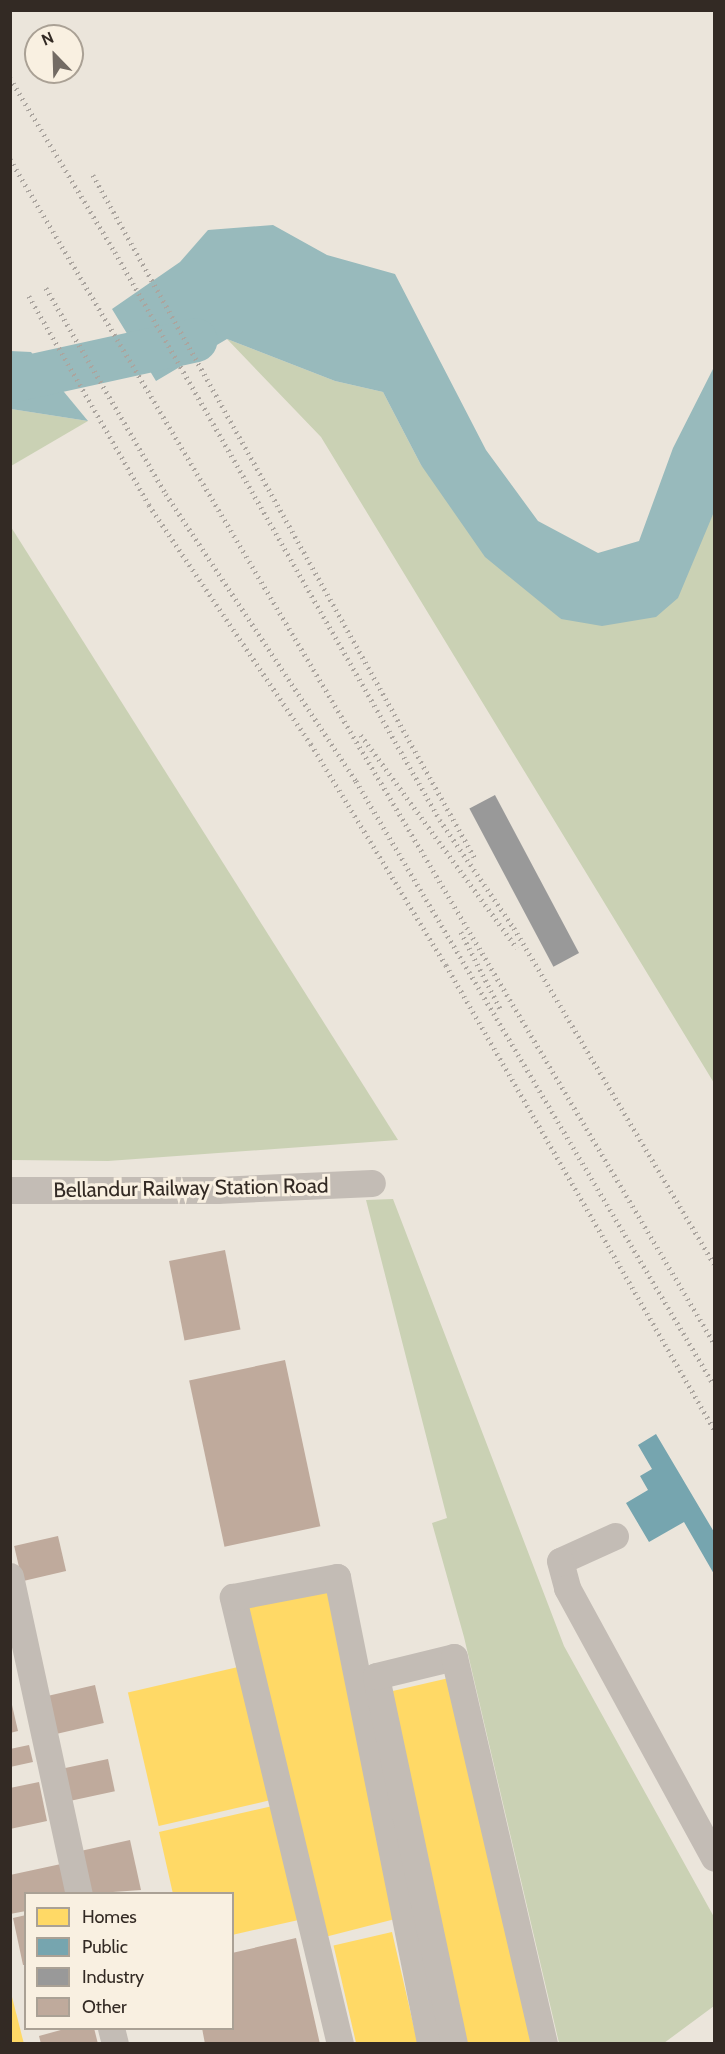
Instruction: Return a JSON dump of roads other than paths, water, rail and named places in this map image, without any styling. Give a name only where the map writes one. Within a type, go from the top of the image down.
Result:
[{"type":"street","name":"Bellandur Railway Station Road","points":[[10,1190],[217,1190],[372,1183]]},
{"type":"street","points":[[615,1536],[560,1561],[567,1588],[714,1858]]},
{"type":"street","points":[[10,1576],[79,1892]]},
{"type":"street","points":[[340,2043],[233,1597],[337,1576],[430,2043]]},
{"type":"street","points":[[454,2043],[376,1676],[454,1657],[544,2043]]},
{"type":"water","points":[[273,225],[327,255],[395,274],[486,450],[538,521],[598,553],[639,541],[673,448],[714,367],[714,512],[678,598],[656,617],[602,626],[561,619],[485,557],[421,465],[383,392],[335,381],[227,339],[156,381],[112,309],[180,262],[208,230]]},
{"type":"water","points":[[10,351],[31,352],[88,421],[11,409]]},
{"type":"waterway","points":[[10,381],[196,340]]},
{"type":"railway","points":[[10,78],[115,252],[440,820],[514,928],[714,1264]]},
{"type":"railway","points":[[10,159],[714,1343]]},
{"type":"railway","points":[[93,175],[476,860]]},
{"type":"railway","points":[[46,288],[166,494],[356,781],[714,1385]]},
{"type":"railway","points":[[29,296],[149,505],[311,744],[446,965],[714,1429]]},
{"type":"railway","points":[[361,735],[517,948]]},
{"type":"railway","points":[[461,932],[501,1010]]}]
